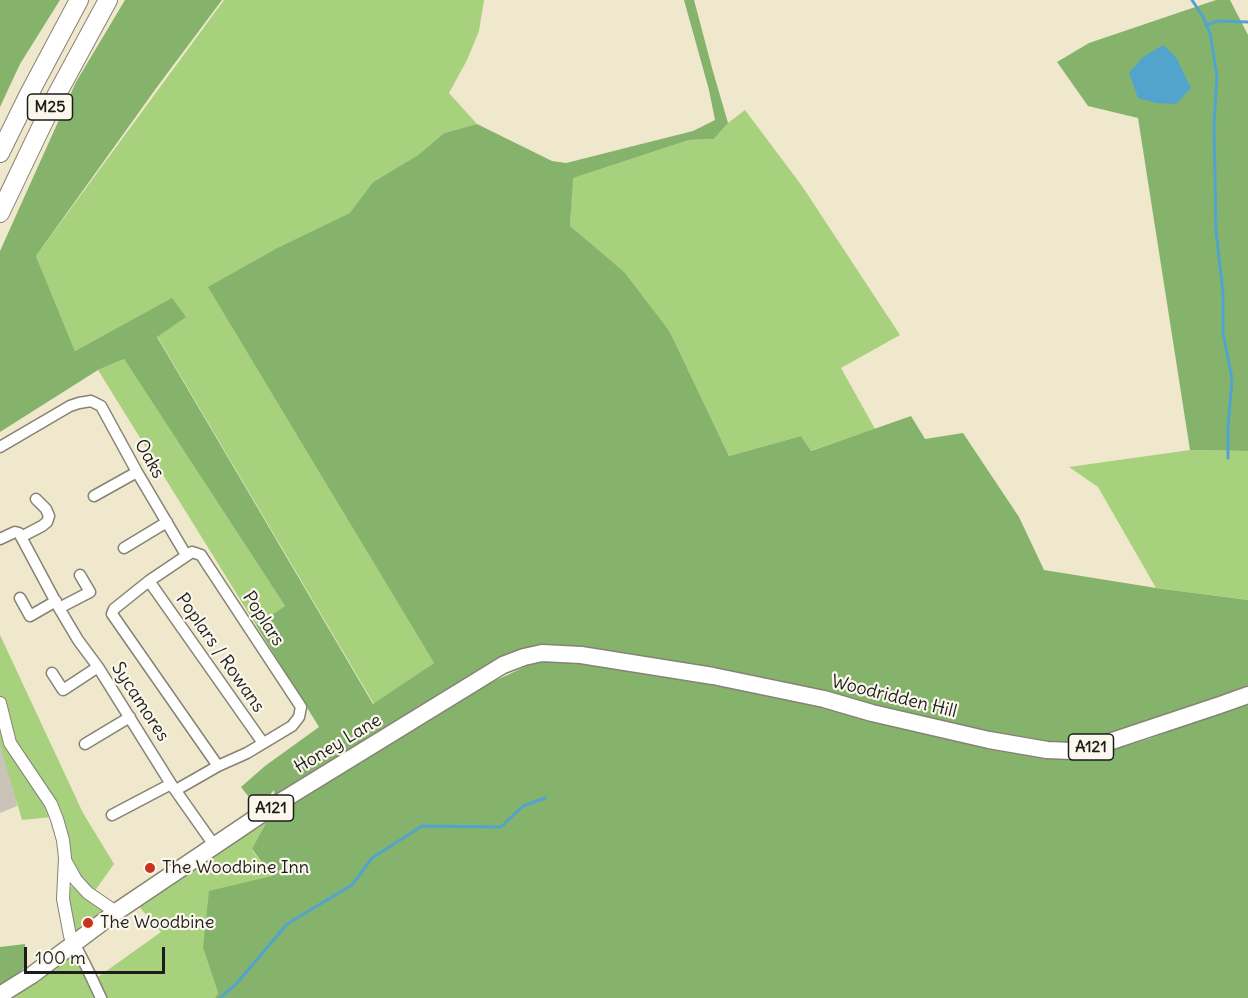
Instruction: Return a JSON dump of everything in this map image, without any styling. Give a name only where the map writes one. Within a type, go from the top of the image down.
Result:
[{"type":"highway","name":"M25","points":[[0,153],[79,0]]},
{"type":"highway","name":"M25","points":[[0,213],[56,96],[108,0]]},
{"type":"main road","name":"Woodridden Hill","points":[[524,657],[542,653],[581,655],[712,676],[824,699],[872,713],[989,740],[1047,750],[1072,751],[1105,744],[1248,695]]},
{"type":"main road","name":"Honey Lane","points":[[0,995],[32,975],[116,912],[275,805],[503,665],[524,657]]},
{"type":"street","name":"Oaks","points":[[0,447],[70,406],[91,401],[101,406],[186,555]]},
{"type":"street","points":[[94,496],[137,472]]},
{"type":"street","points":[[0,538],[15,532],[21,537],[47,522],[46,509],[36,499]]},
{"type":"street","points":[[124,548],[167,522]]},
{"type":"street","name":"Sycamores","points":[[21,537],[78,640],[130,717],[173,787],[214,845]]},
{"type":"street","name":"Poplars","points":[[186,555],[192,552],[201,555],[301,708],[299,717],[292,726],[263,743]]},
{"type":"street","points":[[186,555],[149,581],[114,609],[112,614],[218,766]]},
{"type":"street","points":[[20,598],[30,616],[90,592],[80,575]]},
{"type":"street","name":"Poplars / Rowans","points":[[149,581],[263,743]]},
{"type":"street","points":[[52,673],[63,690],[98,668]]},
{"type":"street","points":[[0,703],[10,743],[51,804],[57,819],[63,840],[65,858],[63,899],[70,936],[101,998]]},
{"type":"street","points":[[85,744],[130,717]]},
{"type":"street","points":[[112,815],[239,757],[263,743]]},
{"type":"street","points":[[65,858],[76,880],[88,892],[116,912]]},
{"type":"shaded area","points":[[0,703],[10,743],[17,806],[0,813]]},
{"type":"green space","points":[[0,0],[60,0],[20,64],[0,107]]},
{"type":"green space","points":[[125,0],[222,0],[36,256],[75,351],[172,298],[186,317],[157,337],[373,704],[434,663],[208,287],[277,248],[350,213],[373,182],[418,155],[444,133],[477,124],[552,161],[566,163],[693,131],[715,120],[684,0],[694,0],[728,123],[714,139],[689,140],[573,178],[570,226],[624,272],[670,332],[729,456],[801,436],[811,451],[911,416],[925,439],[963,433],[1019,517],[1044,570],[1248,600],[1248,689],[1118,737],[1064,747],[543,649],[275,799],[274,790],[258,809],[241,787],[265,766],[319,727],[256,625],[285,606],[124,359],[98,370],[0,432],[0,251],[76,82]]},
{"type":"green space","points":[[224,0],[484,0],[479,31],[467,60],[449,93],[477,124],[444,133],[418,155],[373,182],[351,213],[277,248],[209,287],[434,663],[374,704],[157,336],[172,299],[75,351],[36,256]]},
{"type":"green space","points":[[1216,0],[1230,0],[1248,35],[1248,451],[1190,450],[1138,118],[1088,106],[1057,62],[1089,43]]},
{"type":"green space","points":[[745,110],[802,186],[900,335],[841,368],[875,429],[810,451],[801,436],[729,456],[670,332],[570,226],[572,178],[689,140],[714,139],[728,123]]},
{"type":"green space","points":[[124,359],[285,606],[256,625],[98,370]]},
{"type":"green space","points":[[1190,450],[1248,451],[1248,600],[1156,588],[1098,487],[1069,467]]},
{"type":"green space","points":[[0,635],[83,813],[114,864],[94,892],[68,859],[61,816],[22,820],[0,745]]},
{"type":"green space","points":[[567,660],[801,700],[913,731],[1046,758],[1079,757],[1105,752],[1149,739],[1248,701],[1248,998],[215,998],[218,993],[203,948],[209,891],[272,876],[252,849],[267,821],[357,760],[462,696],[531,664]]},
{"type":"green space","points":[[267,821],[252,850],[272,877],[203,948],[218,993],[215,998],[105,998],[98,977],[161,932],[136,903],[221,847]]},
{"type":"green space","points":[[70,886],[78,889],[102,911],[99,916],[78,931],[75,930],[70,908]]},
{"type":"green space","points":[[25,944],[24,968],[0,987],[0,947]]},
{"type":"green space","points":[[74,952],[94,998],[13,998]]},
{"type":"water","points":[[1163,45],[1176,57],[1191,88],[1176,104],[1156,103],[1138,98],[1129,73],[1143,57]]},
{"type":"waterway","points":[[1192,0],[1210,33],[1217,76],[1214,125],[1216,231],[1223,293],[1223,333],[1232,379],[1228,458]]},
{"type":"waterway","points":[[1206,25],[1218,21],[1248,22]]},
{"type":"waterway","points":[[220,998],[237,983],[287,924],[352,885],[372,858],[422,826],[501,827],[523,806],[545,798]]},
{"type":"place","name":"The Woodbine Inn","points":[[150,868]]},
{"type":"place","name":"The Woodbine","points":[[88,923]]}]
